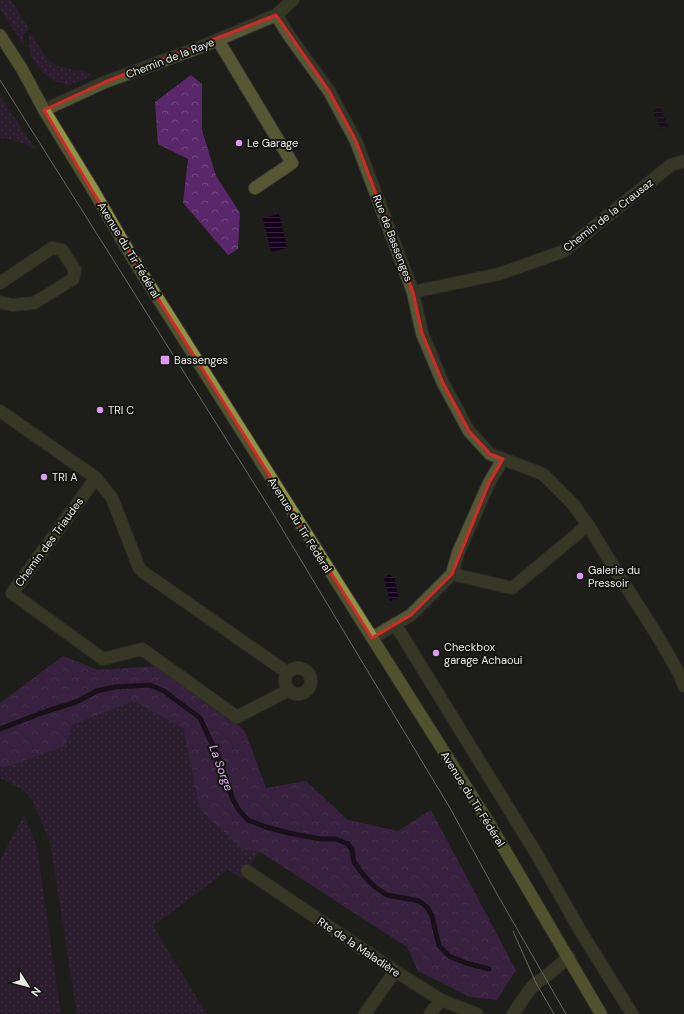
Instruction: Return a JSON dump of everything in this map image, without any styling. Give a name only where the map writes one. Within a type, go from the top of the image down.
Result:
[{"type":"main road","name":"Avenue du Tir Fédéral","points":[[0,35],[22,69],[44,110],[133,259],[489,823],[569,957],[601,1014]]},
{"type":"street","name":"Chemin de la Raye","points":[[44,110],[105,82],[218,40],[276,15],[293,0]]},
{"type":"street","name":"Rue de Bassenges","points":[[276,15],[329,91],[356,142],[413,292],[422,333],[443,383],[469,431],[490,454],[543,474],[573,504],[588,525],[667,651],[684,686]]},
{"type":"street","points":[[218,40],[292,163],[255,188]]},
{"type":"street","name":"Chemin de la Crausaz","points":[[413,292],[499,274],[564,251],[672,165],[684,161]]},
{"type":"street","points":[[0,283],[52,248],[62,250],[75,270],[73,279],[34,303],[12,305],[0,302]]},
{"type":"street","points":[[0,411],[93,476],[112,498],[139,568],[155,581],[288,673],[285,680],[289,690]]},
{"type":"street","points":[[372,638],[411,615],[452,574],[458,553],[489,483],[503,460]]},
{"type":"street","name":"Chemin des Triaudes","points":[[93,476],[12,593],[103,659],[142,649],[237,717],[289,690],[296,694],[304,692],[309,688],[311,680],[310,675],[304,669],[295,668],[288,673]]},
{"type":"street","points":[[452,574],[512,588],[588,525]]},
{"type":"street","points":[[395,624],[536,853],[581,932],[632,1014]]},
{"type":"street","name":"Rte de la Maladière","points":[[247,871],[395,971],[441,1000],[477,1014]]},
{"type":"street","points":[[513,1014],[536,983],[569,957]]},
{"type":"street","points":[[365,1014],[395,971]]},
{"type":"street","points":[[430,1014],[441,1000]]},
{"type":"highlighted area","points":[[276,15],[329,91],[356,141],[413,292],[422,333],[443,383],[469,431],[490,454],[503,459],[489,483],[452,574],[411,615],[372,638],[133,259],[44,110],[105,82]]},
{"type":"shaded area","points":[[0,0],[11,0],[29,29],[23,35],[24,46],[0,9]]},
{"type":"shaded area","points":[[32,34],[43,52],[53,63],[58,66],[86,72],[92,77],[69,85],[54,81],[42,72],[30,55],[29,35]]},
{"type":"shaded area","points":[[0,95],[36,150],[10,139],[0,138]]},
{"type":"shaded area","points":[[660,106],[668,126],[661,129],[653,110]]},
{"type":"shaded area","points":[[279,214],[287,248],[271,252],[263,218]]},
{"type":"shaded area","points":[[388,575],[394,578],[399,598],[390,601],[384,578]]},
{"type":"shaded area","points":[[134,701],[184,729],[243,849],[260,852],[241,878],[228,870],[153,926],[207,1014],[77,1014],[50,842],[32,800],[23,790],[0,778],[0,767],[6,767],[65,746],[72,725]]},
{"type":"shaded area","points":[[24,815],[37,847],[61,1014],[0,1014],[0,860]]},
{"type":"green space","points":[[191,75],[202,84],[202,130],[216,176],[240,213],[238,249],[228,255],[183,203],[188,159],[158,144],[155,102]]},
{"type":"green space","points":[[63,656],[98,670],[158,666],[218,709],[245,731],[266,788],[306,781],[348,820],[398,831],[431,810],[516,970],[497,1000],[470,997],[418,971],[407,947],[260,852],[243,849],[200,810],[184,729],[134,701],[72,725],[65,746],[6,767],[0,767],[0,703]]},
{"type":"waterway","name":"La Sorge","points":[[0,729],[47,711],[76,702],[97,691],[115,687],[150,685],[164,691],[200,718],[220,761],[232,797],[238,809],[248,820],[266,827],[289,833],[320,839],[336,839],[348,844],[352,850],[354,862],[365,877],[375,887],[387,895],[419,901],[427,907],[432,916],[439,946],[449,956],[466,963],[489,969]]},
{"type":"tram line","points":[[0,80],[272,512],[450,808],[497,894],[566,1014]]},
{"type":"tram line","points":[[513,931],[536,983],[554,1014]]},
{"type":"place","name":"Le Garage","points":[[239,143]]},
{"type":"place","name":"Bassenges","points":[[165,360]]},
{"type":"place","name":"TRI C","points":[[100,410]]},
{"type":"place","name":"TRI A","points":[[44,477]]},
{"type":"place","name":"Galerie du Pressoir","points":[[580,576]]},
{"type":"place","name":"Checkbox garage Achaoui","points":[[436,653]]}]
